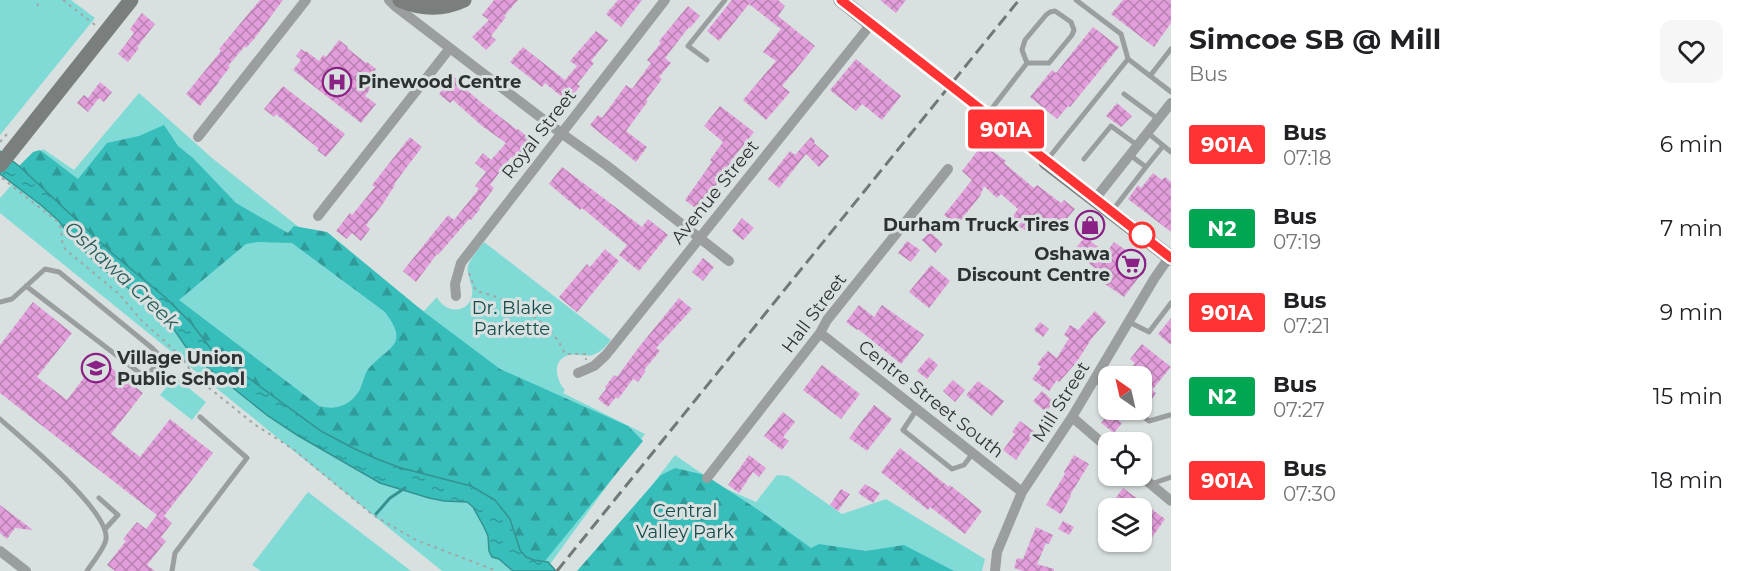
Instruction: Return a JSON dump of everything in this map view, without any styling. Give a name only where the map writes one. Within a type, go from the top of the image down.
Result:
[{"type":"main road","points":[[0,165],[11,140],[131,0]]},
{"type":"main road","points":[[400,0],[416,6],[431,8],[446,7],[464,0]]},
{"type":"main road","points":[[843,1],[871,24]]},
{"type":"main road","points":[[1046,162],[1170,257]]},
{"type":"street","points":[[198,137],[306,0]]},
{"type":"street","points":[[389,0],[729,261]]},
{"type":"street","name":"Royal Street","points":[[456,296],[455,284],[461,263],[665,0]]},
{"type":"street","name":"Avenue Street","points":[[582,371],[594,366],[606,355],[871,24]]},
{"type":"street","points":[[318,216],[450,48]]},
{"type":"street","points":[[1095,199],[1171,103]]},
{"type":"street","name":"Hall Street","points":[[707,478],[820,333],[827,320],[948,169]]},
{"type":"street","name":"Mill Street","points":[[995,571],[997,552],[1022,492],[1095,380],[1157,273],[1170,257]]},
{"type":"street","name":"Centre Street South","points":[[820,333],[1022,492]]},
{"type":"street","points":[[1072,417],[1098,439]]},
{"type":"street","points":[[1152,484],[1171,501]]},
{"type":"street","points":[[0,551],[26,571]]},
{"type":"lane","points":[[707,60],[688,46],[725,0]]},
{"type":"lane","points":[[1076,0],[1121,34],[1128,59],[1171,92]]},
{"type":"lane","points":[[1055,11],[1071,22],[1074,30],[1072,35],[1049,63],[1027,63],[1022,50],[1025,40],[1046,15],[1055,11]]},
{"type":"lane","points":[[1150,76],[1171,49]]},
{"type":"lane","points":[[1046,162],[1128,59]]},
{"type":"lane","points":[[990,116],[993,107],[1027,63]]},
{"type":"lane","points":[[1124,94],[1158,119]]},
{"type":"lane","points":[[1084,159],[1111,126],[1134,150],[1146,167]]},
{"type":"lane","points":[[1148,133],[1171,152]]},
{"type":"lane","points":[[1111,212],[1163,146]]},
{"type":"lane","points":[[0,302],[12,299],[26,286],[45,269],[59,272],[152,348],[159,356],[158,364],[147,374],[141,374],[26,286]]},
{"type":"lane","points":[[1129,322],[1149,332],[1171,303]]},
{"type":"lane","points":[[917,409],[903,430],[952,469],[964,465],[973,453]]},
{"type":"lane","points":[[1148,420],[1170,415]]},
{"type":"lane","points":[[172,571],[175,553],[248,458],[200,417]]},
{"type":"lane","points":[[0,419],[62,474],[106,528],[106,541],[87,571]]},
{"type":"lane","points":[[1152,483],[1171,477]]},
{"type":"lane","points":[[99,498],[118,515],[106,528]]},
{"type":"path","points":[[37,6],[41,0]]},
{"type":"path","points":[[63,0],[97,27]]},
{"type":"path","points":[[0,142],[11,140]]},
{"type":"path","points":[[0,177],[58,222],[61,226],[62,244],[65,249],[119,294],[142,321],[182,357],[193,375],[254,424],[293,449],[382,521],[416,540],[497,571]]},
{"type":"path","points":[[457,273],[470,273],[476,291],[497,297],[529,313],[551,332],[566,354],[586,354],[582,371]]},
{"type":"green space","points":[[0,0],[71,0],[95,18],[0,135]]},
{"type":"green space","name":"Dr. Blake Parkette","points":[[139,93],[212,158],[305,232],[424,311],[437,297],[445,307],[451,309],[456,310],[466,306],[472,295],[468,266],[484,242],[611,340],[601,351],[593,355],[569,355],[560,361],[557,371],[559,381],[565,390],[563,393],[645,434],[545,571],[442,571],[0,213],[0,198],[43,149],[74,170]]},
{"type":"green space","points":[[164,125],[178,146],[193,158],[236,203],[288,233],[294,226],[327,232],[424,312],[500,369],[628,426],[643,441],[545,561],[526,557],[520,550],[510,519],[495,500],[471,486],[401,468],[353,448],[321,431],[214,353],[166,298],[113,254],[19,166],[33,152],[40,150],[78,179],[107,143],[139,136]],"holes":[[[292,243],[385,312],[396,332],[394,344],[369,368],[357,394],[349,402],[340,406],[330,408],[319,406],[179,300],[246,244]]]},
{"type":"green space","points":[[175,377],[206,402],[192,420],[160,395]]},
{"type":"green space","name":"Central Valley Park","points":[[675,455],[720,486],[756,502],[777,475],[788,476],[842,514],[886,499],[985,559],[982,571],[586,571]]},
{"type":"green space","name":"Central Valley Park","points":[[675,468],[705,475],[811,548],[819,544],[866,551],[904,545],[954,571],[577,571],[661,475]]},
{"type":"green space","points":[[308,492],[411,571],[261,571],[252,565]]},
{"type":"water","name":"Oshawa Creek","points":[[0,151],[113,254],[166,298],[192,324],[214,353],[321,431],[353,448],[401,468],[471,486],[495,500],[510,519],[520,550],[526,557],[548,562],[556,571],[513,571],[499,559],[492,557],[484,527],[473,507],[467,502],[429,498],[380,483],[268,416],[202,363],[186,347],[171,325],[139,296],[100,267],[68,234],[59,221],[41,205],[0,174]]},
{"type":"building","points":[[260,0],[283,0],[254,39],[228,66],[230,67],[200,106],[186,94],[221,51],[219,49]]},
{"type":"building","points":[[494,0],[518,0],[491,36],[496,40],[486,50],[472,37],[489,20],[482,15]]},
{"type":"building","points":[[618,0],[642,0],[621,27],[606,14]]},
{"type":"building","points":[[732,0],[778,0],[785,6],[778,16],[815,46],[782,86],[790,92],[766,120],[743,100],[776,61],[763,52],[781,29],[749,4],[719,41],[707,31]]},
{"type":"building","points":[[880,0],[906,0],[896,13]]},
{"type":"building","points":[[1123,0],[1171,0],[1171,23],[1154,47],[1111,14]]},
{"type":"building","points":[[688,6],[700,16],[665,58],[671,63],[659,77],[662,79],[626,131],[647,147],[636,162],[590,125],[598,115],[602,118],[626,85],[632,89],[651,63],[647,60],[661,43],[659,41]]},
{"type":"building","points":[[142,13],[155,24],[128,62],[118,54],[134,33],[130,29]]},
{"type":"building","points":[[1093,27],[1119,47],[1070,107],[1068,106],[1057,119],[1030,97],[1052,70],[1056,73]]},
{"type":"building","points":[[596,31],[608,40],[591,61],[594,63],[577,84],[580,86],[568,102],[545,83],[542,87],[510,62],[523,47],[565,80],[577,66],[570,61]]},
{"type":"building","name":"Pinewood Centre","points":[[339,40],[376,69],[373,73],[379,77],[365,96],[376,104],[361,123],[293,70],[301,60],[296,56],[301,49],[319,61],[323,55],[326,57]]},
{"type":"building","points":[[856,59],[901,96],[882,120],[862,104],[856,111],[830,90]]},
{"type":"building","points":[[453,76],[482,103],[535,143],[517,163],[511,157],[490,185],[494,188],[480,209],[437,254],[416,282],[403,271],[448,215],[454,220],[479,189],[475,186],[486,172],[475,163],[483,153],[491,160],[506,143],[482,126],[453,100],[450,103],[439,94]]},
{"type":"building","points":[[100,82],[112,92],[104,102],[99,98],[88,112],[77,103],[84,95],[88,98]]},
{"type":"building","points":[[283,86],[345,134],[326,157],[276,114],[274,117],[264,109]]},
{"type":"building","points":[[1117,103],[1132,116],[1121,127],[1106,116]]},
{"type":"building","points":[[720,106],[754,132],[730,162],[733,164],[704,200],[706,202],[699,211],[685,200],[723,142],[704,126]]},
{"type":"building","points":[[410,137],[422,147],[366,225],[370,229],[361,241],[352,233],[347,239],[336,231],[375,187],[372,185]]},
{"type":"building","points":[[811,137],[814,143],[829,156],[819,167],[806,154],[779,188],[768,179],[790,151],[795,155]]},
{"type":"building","points":[[983,144],[1006,161],[1004,163],[1034,188],[1037,185],[1061,203],[1064,200],[1075,209],[1057,230],[1038,215],[1026,231],[1010,220],[1018,209],[1001,194],[997,198],[984,186],[980,196],[957,225],[944,215],[972,180],[962,171]]},
{"type":"building","points":[[562,167],[642,227],[648,219],[668,235],[639,271],[619,255],[627,245],[549,184]]},
{"type":"building","points":[[1153,173],[1162,180],[1165,177],[1171,182],[1171,232],[1128,199],[1138,185],[1141,188]]},
{"type":"building","points":[[742,218],[754,228],[743,240],[732,231]]},
{"type":"building","points":[[930,232],[943,244],[935,253],[922,240]]},
{"type":"building","points":[[1085,237],[1106,253],[1114,242],[1137,258],[1140,254],[1147,260],[1139,271],[1142,273],[1124,297],[1090,274],[1095,268],[1073,251]]},
{"type":"building","points":[[907,241],[920,250],[911,262],[898,253]]},
{"type":"building","points":[[605,249],[619,261],[577,312],[559,297],[587,264],[590,267]]},
{"type":"building","points":[[703,258],[714,267],[703,281],[692,272]]},
{"type":"building","points":[[931,265],[950,281],[929,308],[909,292]]},
{"type":"building","points":[[679,298],[692,309],[656,348],[660,351],[644,370],[646,371],[638,382],[633,379],[618,399],[616,397],[608,407],[598,399],[606,389],[605,387],[614,375],[617,377]]},
{"type":"building","points":[[33,302],[72,333],[37,377],[67,400],[99,358],[143,393],[111,434],[140,457],[170,419],[213,453],[164,516],[172,523],[161,537],[166,541],[147,565],[155,571],[115,571],[107,565],[126,541],[123,539],[137,522],[146,529],[157,515],[0,393],[0,345]]},
{"type":"building","points":[[859,305],[874,317],[882,305],[924,335],[901,364],[846,322]]},
{"type":"building","points":[[1095,311],[1106,322],[1059,382],[1057,380],[1049,391],[1032,379],[1041,367],[1037,364],[1048,351],[1057,358],[1069,338],[1064,335],[1070,325],[1078,330]]},
{"type":"building","points":[[1171,318],[1171,345],[1158,334]]},
{"type":"building","points":[[1040,322],[1049,329],[1043,337],[1034,330]]},
{"type":"building","points":[[1142,344],[1171,367],[1152,390],[1152,366],[1133,366],[1135,363],[1130,359]]},
{"type":"building","points":[[929,357],[938,365],[927,379],[917,371]]},
{"type":"building","points":[[822,365],[860,394],[841,419],[803,390]]},
{"type":"building","points":[[953,380],[965,390],[955,402],[943,391]]},
{"type":"building","points":[[978,381],[1004,401],[992,416],[966,395]]},
{"type":"building","points":[[1042,391],[1054,402],[1046,412],[1033,401]]},
{"type":"building","points":[[874,405],[892,419],[867,451],[849,438]]},
{"type":"building","points":[[783,412],[795,422],[783,437],[789,441],[782,450],[764,436]]},
{"type":"building","points":[[1103,420],[1118,420],[1122,423],[1113,432],[1101,423]]},
{"type":"building","points":[[1020,421],[1035,432],[1016,460],[1003,450],[1015,434],[1012,432]]},
{"type":"building","points":[[900,448],[982,511],[965,534],[930,507],[928,510],[881,472]]},
{"type":"building","points":[[749,455],[766,468],[759,477],[753,472],[739,493],[728,485]]},
{"type":"building","points":[[1074,455],[1089,464],[1061,514],[1046,505]]},
{"type":"building","points":[[865,484],[880,493],[873,503],[858,493]]},
{"type":"building","points":[[1123,488],[1137,498],[1116,498]]},
{"type":"building","points":[[841,489],[850,494],[838,511],[830,505]]},
{"type":"building","points":[[0,505],[33,530],[15,528],[7,539],[0,533]]},
{"type":"building","points":[[1152,509],[1165,519],[1152,538]]},
{"type":"building","points":[[1063,521],[1074,527],[1069,535],[1058,529]]},
{"type":"building","points":[[1036,527],[1053,535],[1049,544],[1046,543],[1037,564],[1054,569],[1054,571],[1023,571],[1014,568],[1017,558],[1023,559]]},
{"type":"waterway","points":[[376,514],[390,498],[405,488]]},
{"type":"railway","points":[[557,571],[1019,0]]},
{"type":"bus line","name":"901A","points":[[841,0],[1171,258]]},
{"type":"place","name":"Pinewood Centre","points":[[337,82]]},
{"type":"place","name":"Durham Truck Tires","points":[[1090,225]]},
{"type":"place","name":"Oshawa Discount Centre","points":[[1131,264]]},
{"type":"place","name":"Village Union Public School","points":[[96,368]]}]
